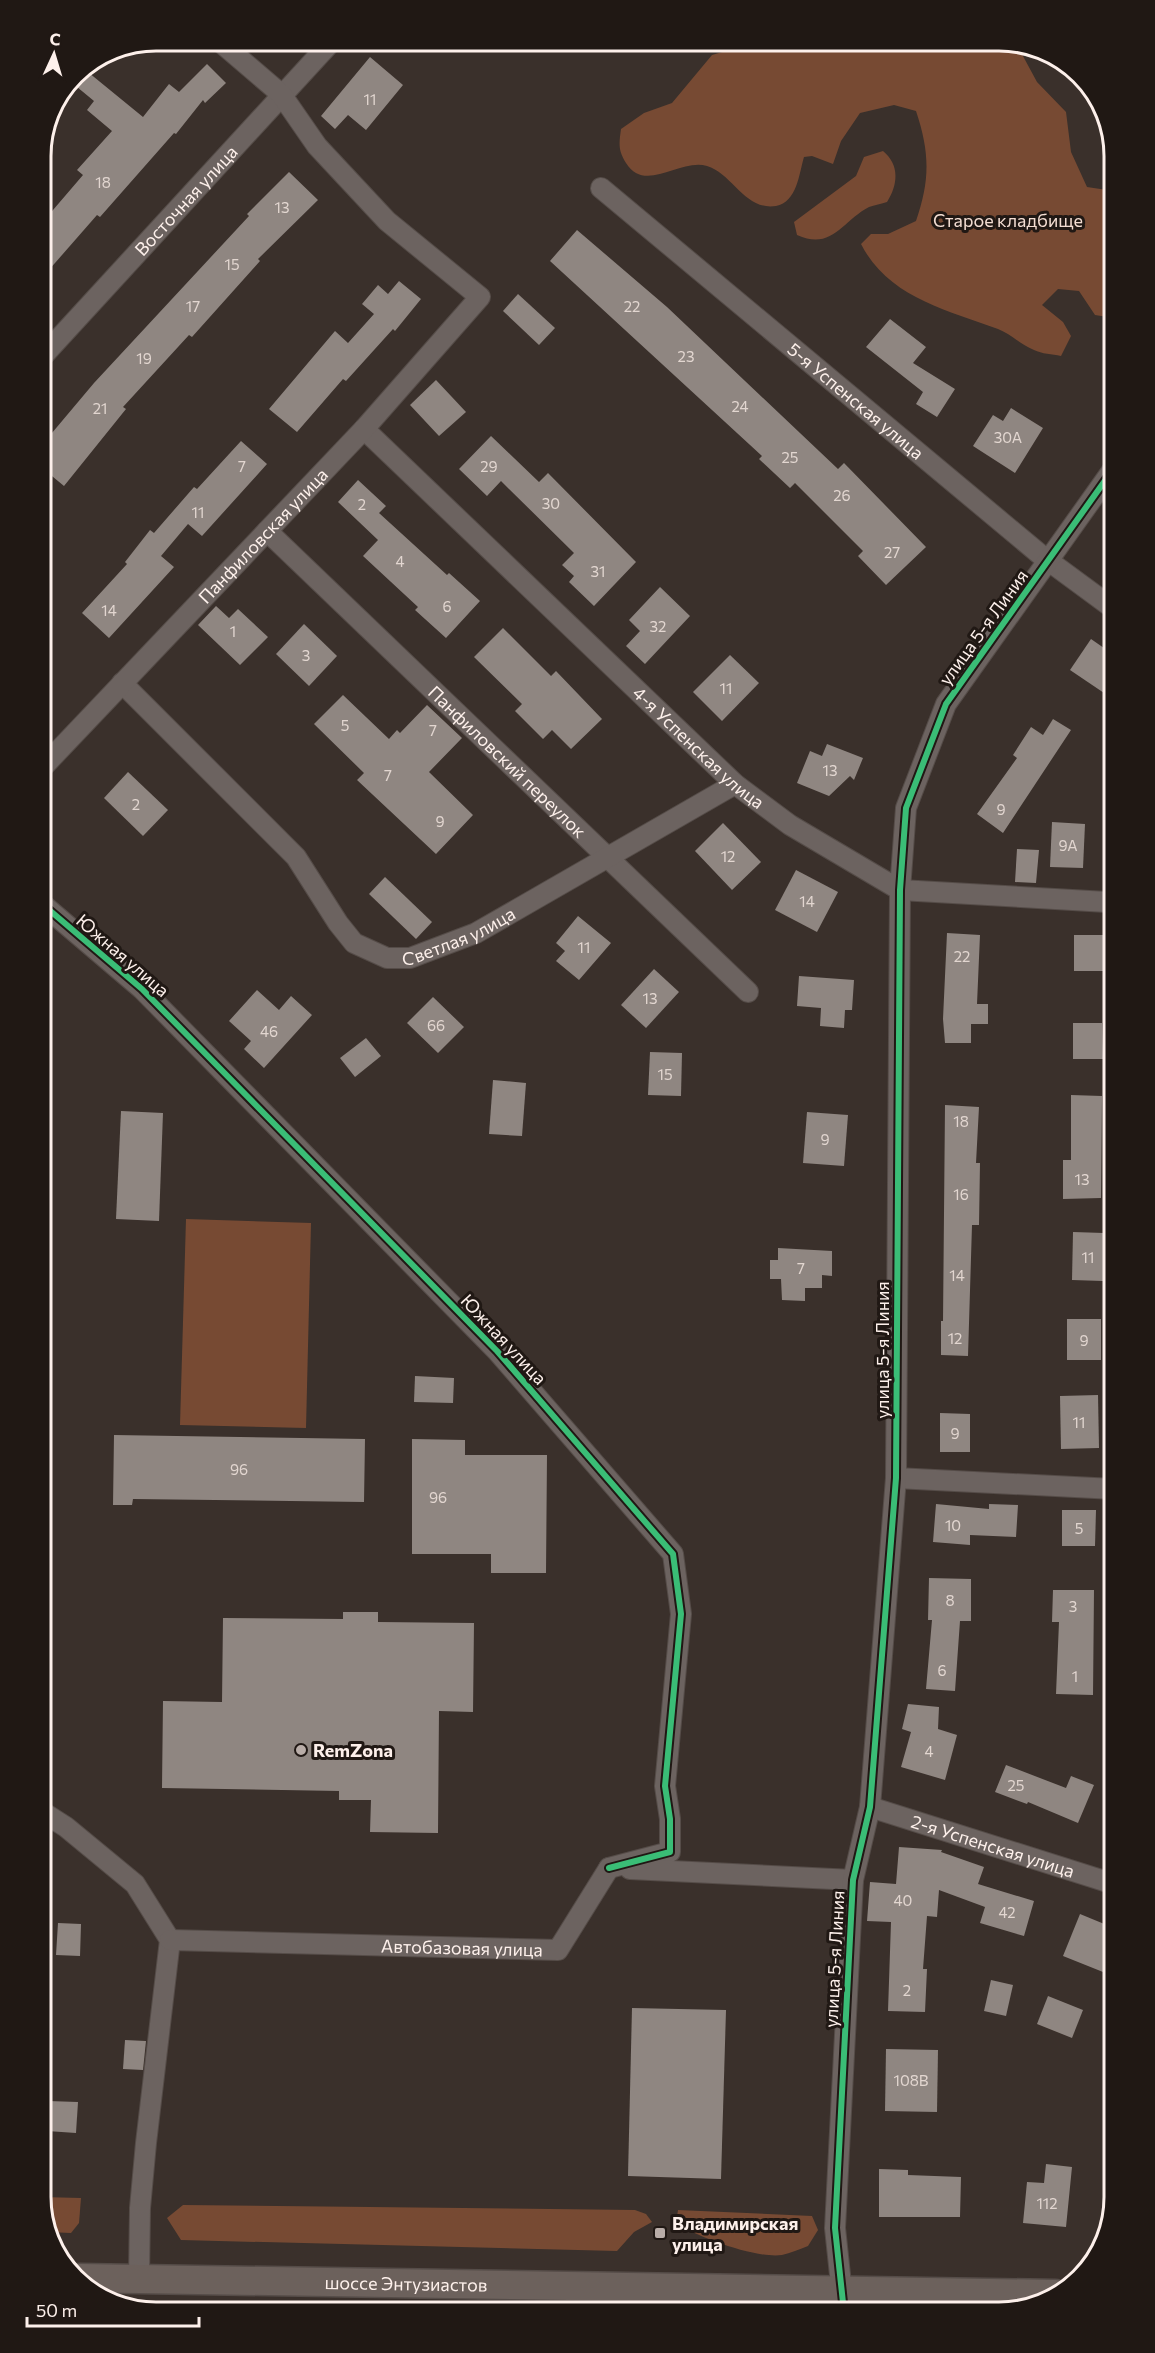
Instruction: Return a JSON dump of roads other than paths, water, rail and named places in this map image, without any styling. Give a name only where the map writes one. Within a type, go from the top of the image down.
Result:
[{"type":"main road","name":"шоссе Энтузиастов","points":[[90,2278],[843,2301],[1037,2295]]},
{"type":"street","points":[[232,51],[281,94]]},
{"type":"street","name":"Восточная улица","points":[[51,347],[322,51]]},
{"type":"street","name":"Панфиловская улица","points":[[51,758],[364,429],[480,297],[387,220],[317,146],[281,94]]},
{"type":"street","name":"5-я Успенская улица","points":[[601,188],[1048,561],[1104,602]]},
{"type":"street","name":"4-я Успенская улица","points":[[364,429],[735,784],[790,825],[900,890],[1104,902]]},
{"type":"street","name":"улица 5-я Линия","points":[[843,2301],[835,2228],[853,1880],[870,1807],[896,1478],[900,890],[906,808],[946,704],[1104,482]]},
{"type":"street","name":"Панфиловский переулок","points":[[267,531],[748,992]]},
{"type":"street","name":"Светлая улица","points":[[122,683],[296,857],[338,923],[354,943],[387,958],[410,958],[476,933],[735,784]]},
{"type":"street","name":"Южная улица","points":[[51,912],[142,989],[497,1351],[673,1554],[681,1614],[666,1786],[670,1819],[670,1852],[609,1868]]},
{"type":"street","points":[[896,1478],[1104,1488]]},
{"type":"street","name":"2-я Успенская улица","points":[[870,1807],[1104,1881]]},
{"type":"street","points":[[51,1817],[135,1884],[170,1940],[140,2208],[139,2279]]},
{"type":"street","points":[[609,1868],[853,1880]]},
{"type":"street","name":"Автобазовая улица","points":[[170,1940],[558,1950],[609,1868]]},
{"type":"place","name":"RemZona","points":[[301,1750]]},
{"type":"place","name":"Владимирская улица","points":[[660,2233]]},
{"type":"park label","name":"Старое кладбище","points":[[1008,220]]}]
